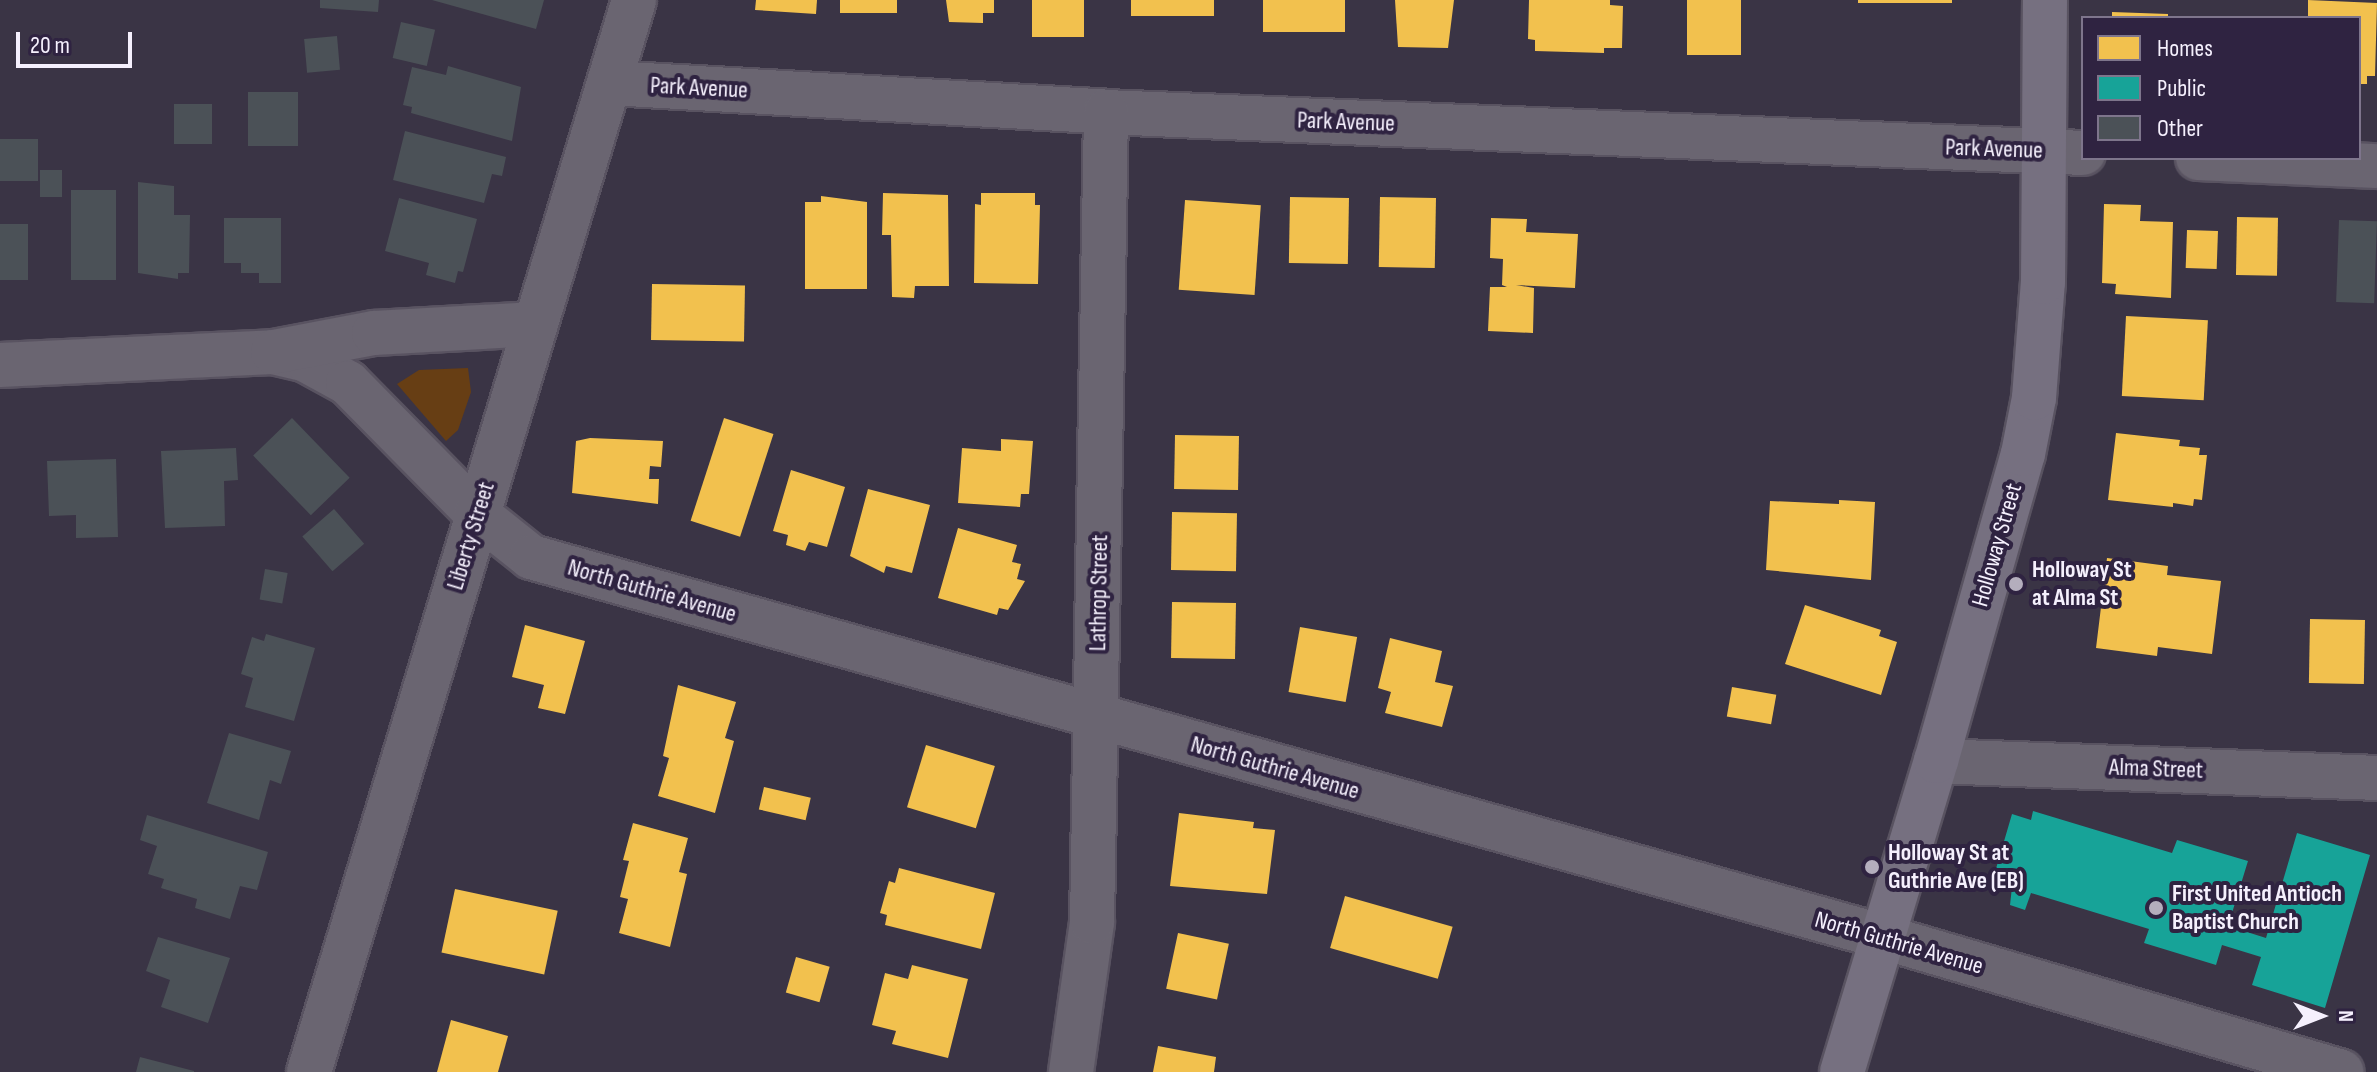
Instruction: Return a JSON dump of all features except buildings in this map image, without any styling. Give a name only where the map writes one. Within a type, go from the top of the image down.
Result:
[{"type":"main road","name":"Holloway Street","points":[[1842,1072],[1880,936],[1936,761],[2023,454],[2034,398],[2043,282],[2063,152],[2045,0]]},
{"type":"street","name":"Liberty Street","points":[[309,1072],[634,0]]},
{"type":"street","name":"Park Avenue","points":[[610,83],[1106,112],[2063,152]]},
{"type":"street","name":"Lathrop Street","points":[[1071,1072],[1092,922],[1106,112]]},
{"type":"street","points":[[2243,160],[2377,166]]},
{"type":"street","name":"North Guthrie Avenue","points":[[0,365],[273,352],[374,333],[536,324]]},
{"type":"street","name":"North Guthrie Avenue","points":[[273,352],[304,359],[348,383],[477,514],[531,557],[1880,936],[2341,1072]]},
{"type":"street","name":"Alma Street","points":[[1936,761],[2377,778]]},
{"type":"shaded area","points":[[468,368],[471,392],[458,430],[446,441],[397,384],[419,370]]},
{"type":"place","name":"Holloway St at Alma St","points":[[2016,584]]},
{"type":"place","name":"Holloway St at Guthrie Ave (EB)","points":[[1872,867]]},
{"type":"place","name":"First United Antioch Baptist Church","points":[[2156,908]]}]
